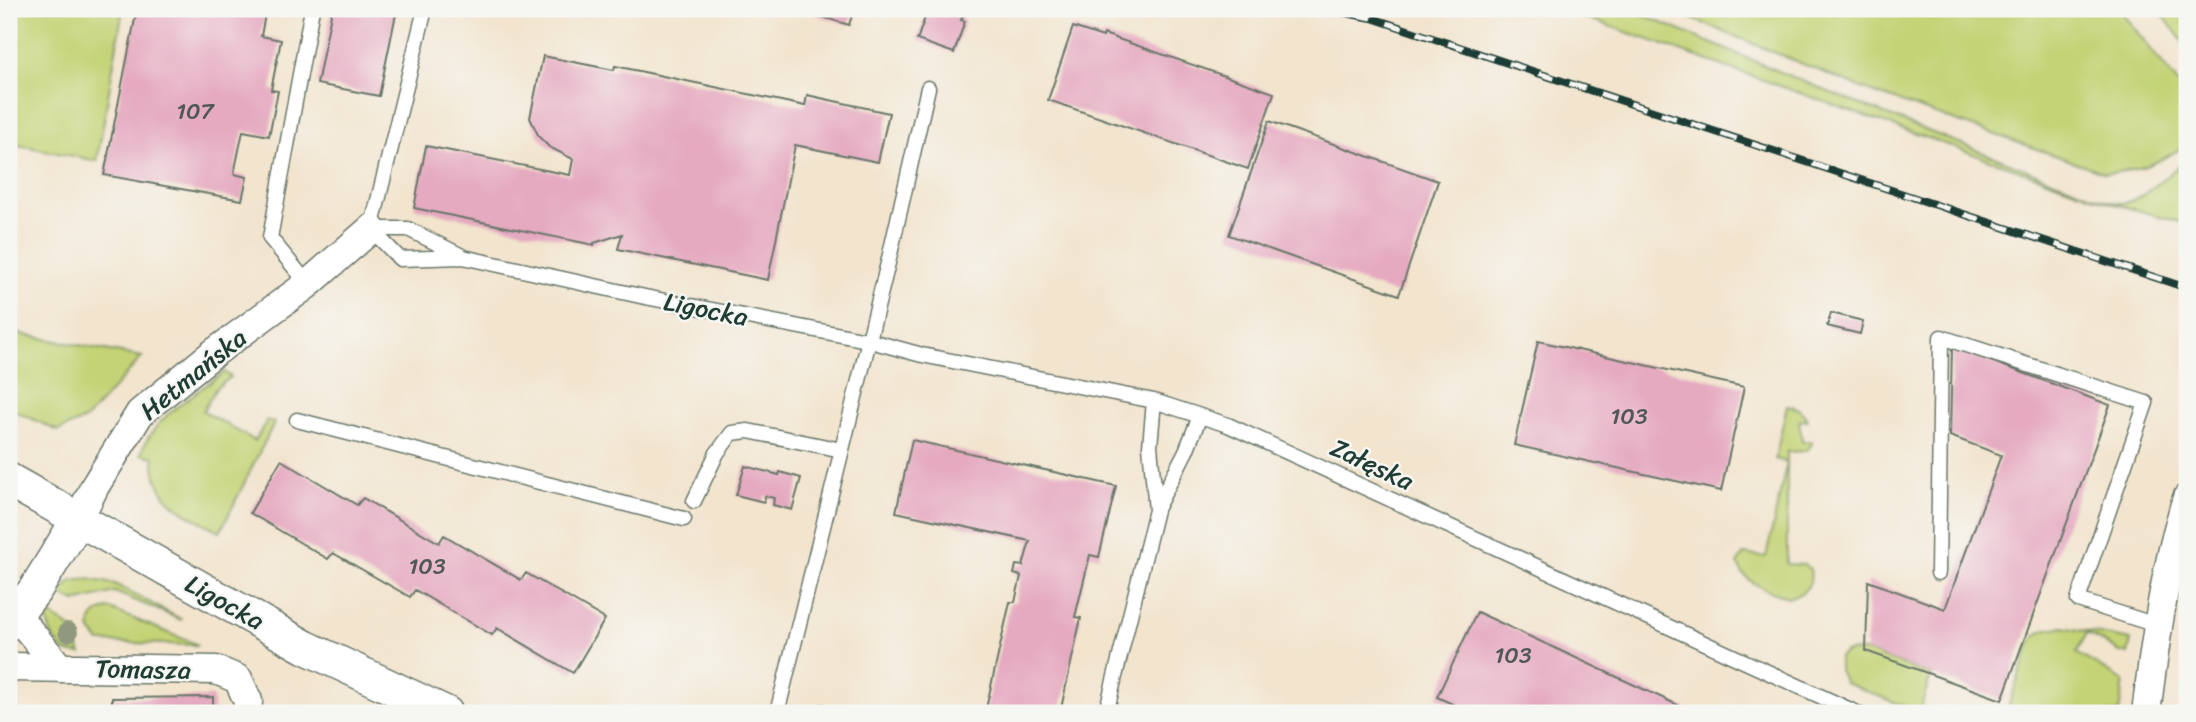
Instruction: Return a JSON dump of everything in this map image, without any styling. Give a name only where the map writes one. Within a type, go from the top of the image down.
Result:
[{"type":"street","name":"Hetmańska","points":[[12,619],[51,565],[95,486],[141,413],[211,355],[309,285],[371,229]]},
{"type":"street","name":"Ligocka","points":[[9,480],[305,647],[446,713]]},
{"type":"street","points":[[2146,713],[2178,526],[2187,498]]},
{"type":"street","points":[[12,619],[60,668]]},
{"type":"street","name":"Tomasza","points":[[9,667],[216,670],[238,679],[248,701],[247,713]]},
{"type":"lane","points":[[309,285],[270,238],[312,9]]},
{"type":"lane","points":[[371,229],[425,9]]},
{"type":"lane","points":[[777,713],[888,263],[928,88]]},
{"type":"lane","name":"Ligocka","points":[[371,229],[408,229],[463,257]]},
{"type":"lane","name":"Ligocka","points":[[371,229],[400,259],[463,257],[632,294],[867,340],[922,355],[1154,401]]},
{"type":"lane","points":[[1938,573],[1941,337],[2146,402],[2078,600],[2159,626]]},
{"type":"lane","points":[[1154,401],[1150,446],[1156,510]]},
{"type":"lane","name":"Załęska","points":[[1154,401],[1228,425],[1857,713]]},
{"type":"lane","points":[[1106,713],[1156,510],[1186,452],[1200,416]]},
{"type":"lane","points":[[297,419],[684,519]]},
{"type":"lane","points":[[694,501],[717,453],[732,433],[748,430],[842,450]]},
{"type":"green space","points":[[9,9],[123,9],[97,161],[14,144],[9,167]]},
{"type":"green space","points":[[1561,9],[1628,9],[1836,95],[2111,202],[2136,199],[2187,160],[2187,224],[2112,203]]},
{"type":"green space","points":[[1668,9],[2119,9],[2187,95],[2187,145],[2149,165],[2106,173],[1869,91]]},
{"type":"green space","points":[[2158,9],[2187,9],[2187,47]]},
{"type":"green space","points":[[9,332],[142,357],[86,419],[58,431],[9,408]]},
{"type":"green space","points":[[224,372],[231,377],[216,388],[203,411],[255,441],[267,420],[274,423],[220,532],[183,512],[165,496],[155,473],[154,457],[141,454],[164,418]]},
{"type":"green space","points":[[1787,405],[1797,408],[1806,417],[1808,420],[1799,421],[1802,441],[1812,441],[1805,451],[1787,452],[1787,462],[1775,459]]},
{"type":"green space","points":[[1787,462],[1787,564],[1804,565],[1810,569],[1811,575],[1807,588],[1789,597],[1774,593],[1751,581],[1740,569],[1738,562],[1744,554],[1766,557]]},
{"type":"green space","points":[[87,579],[115,584],[182,620],[115,592],[75,602],[59,594],[72,581]]},
{"type":"green space","points":[[110,609],[198,645],[100,642],[91,631],[91,622],[97,613]]},
{"type":"green space","points":[[47,612],[73,630],[81,654],[65,652],[57,643],[49,629]]},
{"type":"green space","points":[[2063,627],[2131,640],[2128,654],[2087,633],[2076,653],[2124,681],[2119,713],[2006,713],[2031,642],[2045,630]]},
{"type":"green space","points":[[1866,651],[1931,675],[1919,712],[1845,683],[1839,670],[1839,657],[1846,652]]},
{"type":"building","points":[[137,9],[266,9],[261,36],[281,40],[271,90],[278,91],[269,136],[243,131],[234,174],[247,177],[242,200],[104,175]]},
{"type":"building","points":[[332,9],[397,9],[379,96],[317,84]]},
{"type":"building","points":[[797,9],[854,9],[849,25]]},
{"type":"building","points":[[928,9],[966,9],[961,20],[965,21],[954,53],[917,40]]},
{"type":"building","points":[[1073,27],[1103,37],[1104,34],[1274,93],[1248,169],[1048,100]]},
{"type":"building","points":[[543,56],[614,70],[615,66],[805,106],[807,95],[889,113],[878,162],[795,145],[768,280],[618,249],[622,234],[594,245],[414,208],[426,146],[570,175],[573,159],[549,147],[539,137],[530,118]]},
{"type":"building","points":[[1269,121],[1438,181],[1399,295],[1229,235]]},
{"type":"building","points":[[1831,313],[1863,321],[1860,334],[1827,326]]},
{"type":"building","points":[[1538,341],[1744,387],[1721,491],[1514,445]]},
{"type":"building","points":[[1952,347],[2110,405],[2002,700],[1866,651],[1868,581],[1945,609],[2001,455],[1950,436]]},
{"type":"building","points":[[912,440],[1116,486],[1099,557],[1090,555],[1075,617],[1081,618],[1060,713],[985,713],[1010,602],[1015,602],[1021,576],[1014,574],[1016,565],[1023,566],[1030,541],[896,512]]},
{"type":"building","points":[[281,460],[357,505],[363,498],[439,543],[444,535],[521,580],[526,573],[605,619],[573,673],[497,628],[492,635],[415,590],[410,597],[333,553],[328,559],[250,513]]},
{"type":"building","points":[[745,466],[801,478],[792,510],[773,505],[774,498],[765,496],[764,502],[736,495]]},
{"type":"building","points":[[1477,612],[1695,713],[1472,713],[1437,697]]},
{"type":"building","points":[[213,697],[213,713],[112,713],[112,698]]},
{"type":"building","points":[[821,704],[852,712],[852,713],[819,713]]},
{"type":"railway","points":[[1325,9],[1372,18],[2187,288]]}]
